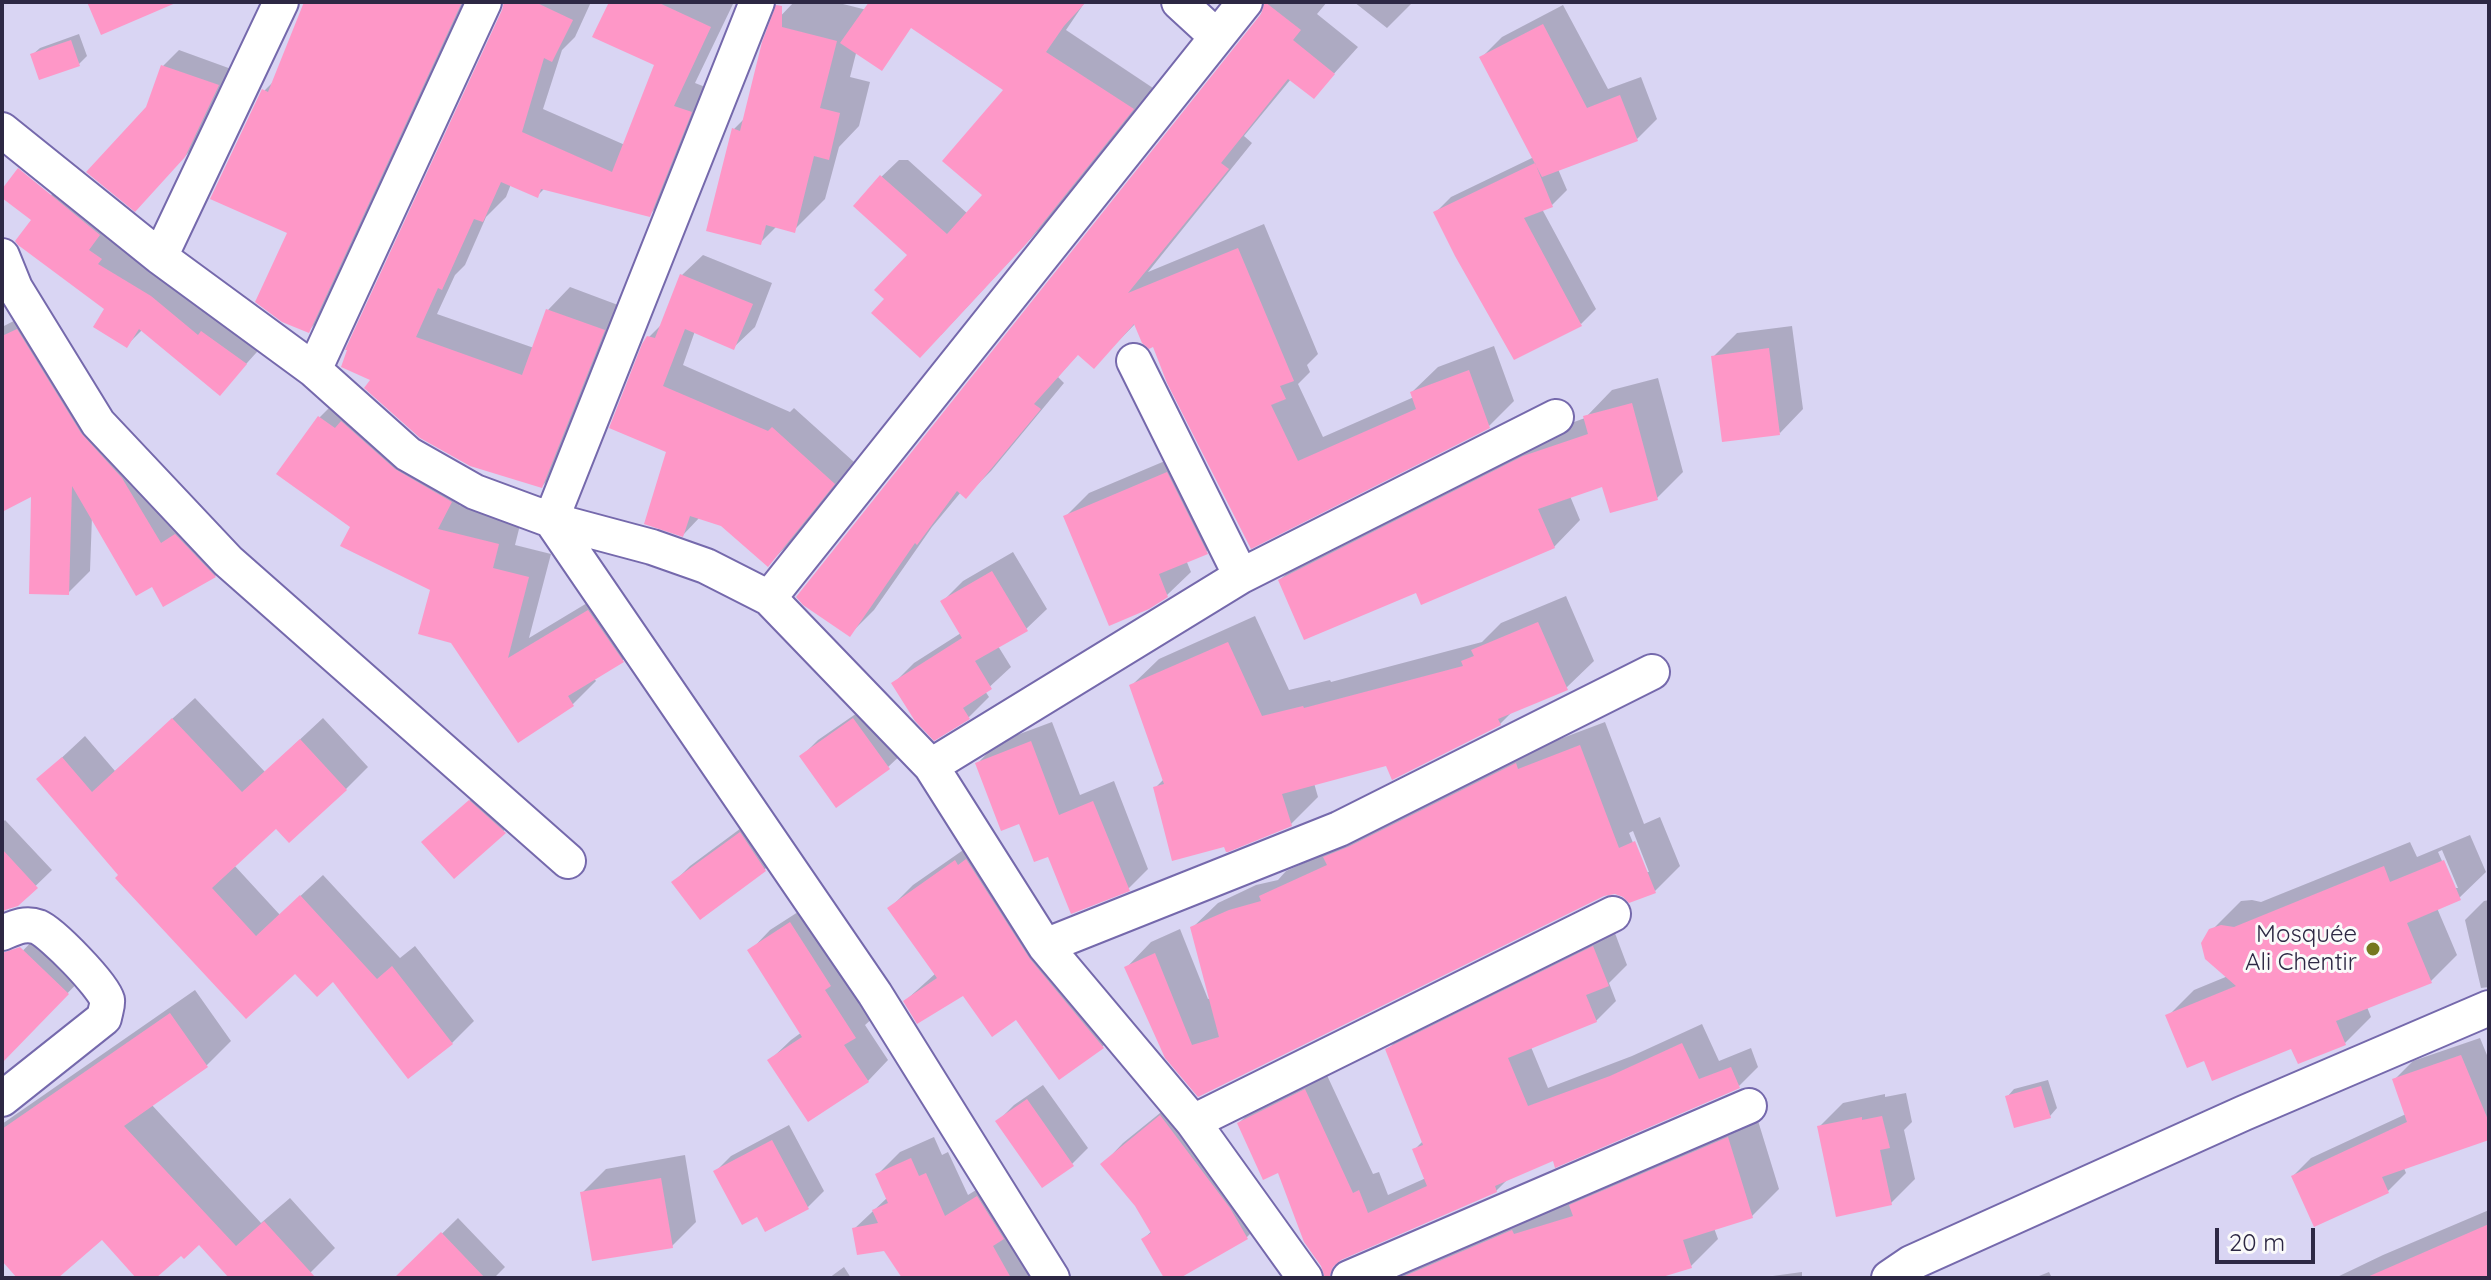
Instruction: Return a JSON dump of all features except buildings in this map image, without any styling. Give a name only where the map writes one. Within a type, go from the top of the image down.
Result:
[{"type":"street","points":[[160,257],[281,2]]},
{"type":"street","points":[[314,370],[484,2]]},
{"type":"street","points":[[551,520],[757,2]]},
{"type":"street","points":[[1179,2],[1217,37]]},
{"type":"street","points":[[769,598],[1245,2]]},
{"type":"street","points":[[2,130],[160,257],[314,370],[408,454],[475,492],[551,520],[693,561],[769,598],[931,766],[1045,946],[1193,1122],[1305,1278]]},
{"type":"street","points":[[2,256],[15,288],[98,423],[108,434],[228,561],[568,861]]},
{"type":"street","points":[[1134,361],[1241,576]]},
{"type":"street","points":[[931,766],[1241,576],[1556,417]]},
{"type":"street","points":[[551,520],[875,994],[1052,1278]]},
{"type":"street","points":[[1045,946],[1339,829],[1652,672]]},
{"type":"street","points":[[1193,1122],[1613,914]]},
{"type":"street","points":[[2,933],[21,925],[39,927],[63,946],[101,988],[108,1001],[104,1018],[2,1099]]},
{"type":"street","points":[[1889,1278],[1911,1263],[2244,1113],[2489,1008]]},
{"type":"street","points":[[1349,1278],[1749,1106]]},
{"type":"place","name":"Mosquée Ali Chentir","points":[[2373,949]]}]
